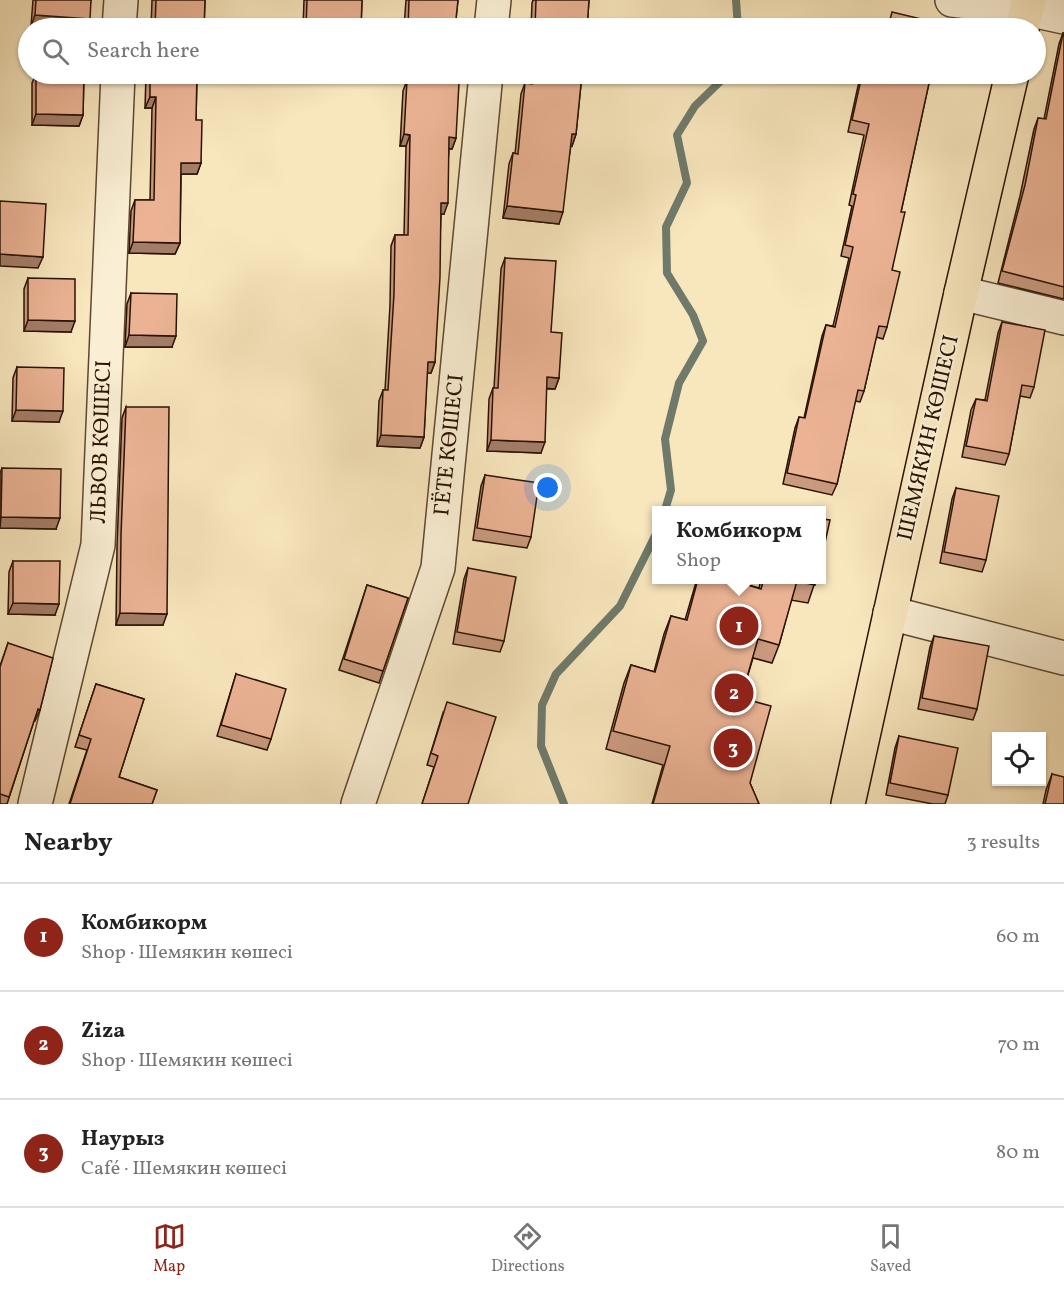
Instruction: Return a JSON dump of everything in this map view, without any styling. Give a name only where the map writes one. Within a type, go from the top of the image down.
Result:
[{"type":"main road","name":"ШЕМЯКИН КӨШЕСІ","points":[[848,804],[1010,84]]},
{"type":"street","points":[[120,18],[121,0]]},
{"type":"street","points":[[492,18],[494,0]]},
{"type":"street","points":[[952,0],[1064,18]]},
{"type":"street","name":"ЛЬВОВ КӨШЕСІ","points":[[34,804],[98,545],[118,84]]},
{"type":"street","name":"ГЁТЕ КӨШЕСІ","points":[[358,804],[438,568],[485,84]]},
{"type":"street","points":[[961,293],[1064,318]]},
{"type":"street","points":[[890,613],[1064,658]]},
{"type":"building","points":[[36,0],[91,0],[90,18],[35,15]]},
{"type":"building","points":[[156,0],[205,0],[204,18],[155,18]]},
{"type":"building","points":[[307,0],[362,0],[361,18],[306,18]]},
{"type":"building","points":[[409,0],[458,0],[456,18],[408,18]]},
{"type":"building","points":[[536,0],[589,0],[588,18],[535,18]]},
{"type":"building","points":[[892,12],[917,18],[890,18]]},
{"type":"building","points":[[1063,33],[1064,287],[1002,271],[1025,185],[1038,118],[1046,119]]},
{"type":"building","points":[[36,84],[84,84],[83,115],[36,114]]},
{"type":"building","points":[[150,84],[197,84],[196,120],[202,120],[201,163],[181,163],[180,243],[133,242],[135,200],[154,200],[156,97],[150,97]]},
{"type":"building","points":[[407,84],[459,84],[456,138],[449,137],[448,203],[441,203],[435,362],[428,362],[424,437],[381,435],[383,390],[388,390],[395,235],[408,235],[410,135],[404,134]]},
{"type":"building","points":[[525,84],[581,84],[576,134],[572,134],[563,212],[507,206],[513,153],[518,154]]},
{"type":"building","points":[[860,84],[929,84],[901,212],[905,212],[892,270],[900,272],[887,327],[879,326],[864,391],[858,390],[837,484],[787,473],[799,417],[805,418],[826,325],[835,327],[853,247],[845,245],[856,195],[853,194],[869,124],[852,120]]},
{"type":"building","points":[[0,201],[46,204],[43,257],[0,254]]},
{"type":"building","points":[[505,258],[556,261],[551,332],[562,333],[559,378],[547,377],[545,442],[491,440],[493,388],[498,388]]},
{"type":"building","points":[[28,278],[75,279],[75,321],[28,320]]},
{"type":"building","points":[[131,293],[177,294],[176,336],[129,335]]},
{"type":"building","points":[[1002,322],[1045,330],[1034,387],[1022,385],[1009,454],[966,446],[976,399],[987,401]]},
{"type":"building","points":[[17,367],[64,368],[63,411],[16,410]]},
{"type":"building","points":[[126,407],[169,407],[167,614],[120,613]]},
{"type":"building","points":[[2,468],[61,469],[60,518],[1,517]]},
{"type":"building","points":[[485,475],[539,483],[531,537],[477,528]]},
{"type":"building","points":[[956,488],[999,496],[986,560],[944,552]]},
{"type":"building","points":[[826,520],[830,520],[826,538]]},
{"type":"building","points":[[13,561],[60,561],[59,604],[13,603]]},
{"type":"building","points":[[468,568],[516,577],[504,641],[457,632]]},
{"type":"building","points":[[697,584],[744,584],[761,589],[762,584],[796,584],[779,645],[758,639],[741,698],[771,706],[750,783],[759,804],[653,804],[670,746],[613,731],[631,665],[655,672],[671,616],[687,620]]},
{"type":"building","points":[[367,585],[408,598],[383,671],[344,659]]},
{"type":"building","points":[[934,636],[989,646],[977,709],[922,698]]},
{"type":"building","points":[[8,643],[53,658],[40,710],[38,709],[9,797],[0,794],[0,667]]},
{"type":"building","points":[[236,674],[286,689],[271,739],[221,725]]},
{"type":"building","points":[[96,684],[144,699],[119,777],[157,790],[152,804],[70,804],[91,739],[79,735]]},
{"type":"building","points":[[447,702],[496,717],[468,804],[422,804],[438,756],[431,753]]},
{"type":"building","points":[[899,736],[958,748],[948,795],[890,783]]},
{"type":"building","points":[[1052,774],[1064,777],[1064,804],[1045,804]]},
{"type":"waterway","points":[[736,0],[737,18]]},
{"type":"waterway","points":[[666,506],[671,490],[665,439],[679,383],[703,341],[693,315],[667,273],[666,227],[687,183],[677,135],[695,106],[718,84]]},
{"type":"waterway","points":[[564,804],[541,746],[542,705],[556,674],[620,606],[652,542]]},
{"type":"place","name":"Комбикорм","points":[[739,626]]},
{"type":"place","name":"Ziza","points":[[734,693]]},
{"type":"place","name":"Наурыз","points":[[733,748]]}]
